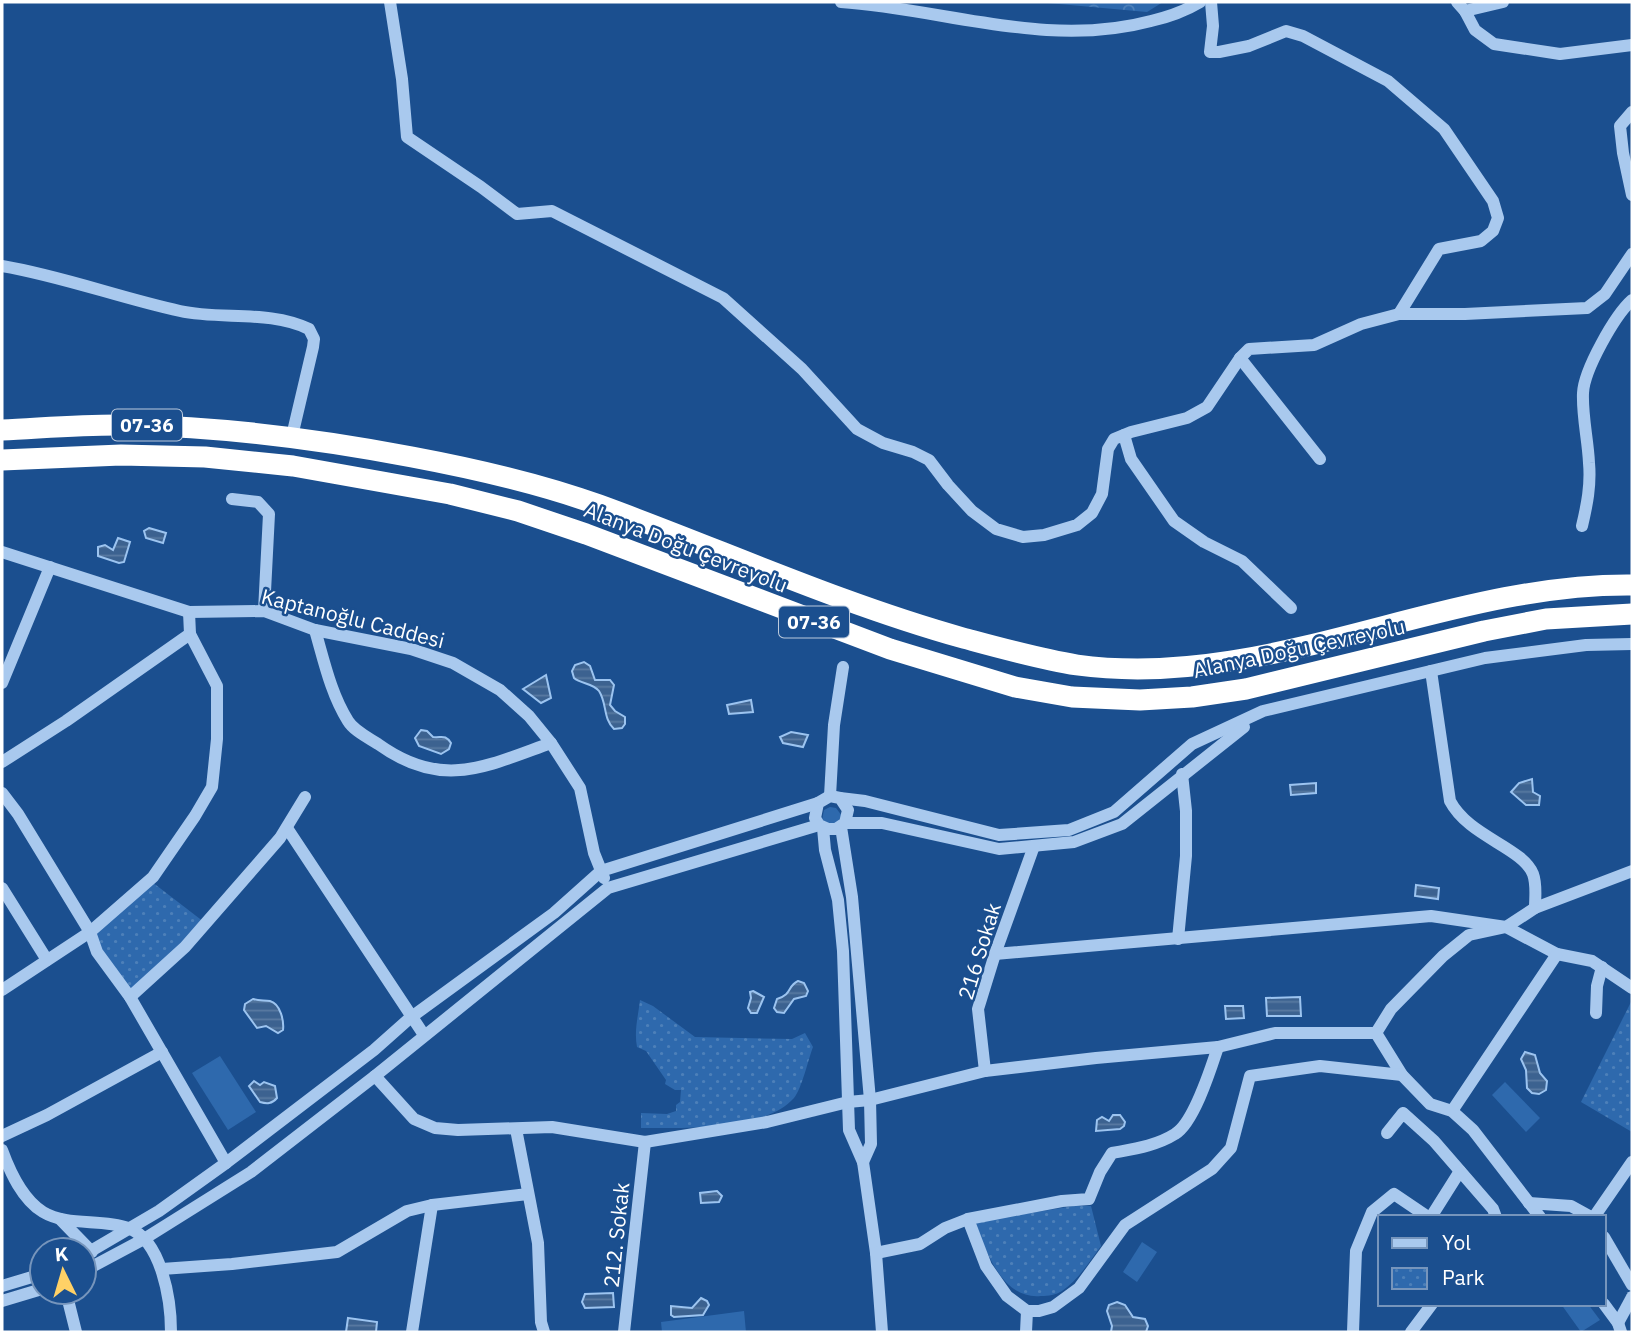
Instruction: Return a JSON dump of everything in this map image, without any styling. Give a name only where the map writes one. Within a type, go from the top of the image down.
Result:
[{"type":"highway","name":"Alanya Doğu Çevreyolu","points":[[2,430],[124,424],[221,429],[292,436],[431,460],[522,480],[598,504],[732,557],[923,627],[1021,653],[1075,664],[1134,670],[1186,668],[1237,661],[1487,599],[1545,590],[1632,585]]},
{"type":"highway","name":"Alanya Doğu Çevreyolu","points":[[2,460],[121,454],[205,457],[293,467],[450,494],[518,511],[586,534],[890,649],[1015,687],[1072,697],[1140,700],[1192,697],[1259,686],[1484,631],[1546,619],[1632,614]]},
{"type":"street","points":[[390,2],[402,79],[407,137],[517,214],[552,211],[723,298],[802,369],[857,429],[883,443],[929,460],[972,511],[996,529],[1023,537],[1044,535],[1077,525],[1092,513],[1102,494],[1108,449],[1114,439],[1187,418],[1207,407],[1249,349],[1314,345],[1361,324],[1399,314],[1465,314],[1587,308],[1605,294],[1632,254]]},
{"type":"street","points":[[842,2],[873,4],[1042,31],[1074,32],[1137,25],[1164,18],[1200,2]]},
{"type":"street","points":[[1211,2],[1213,26],[1210,52],[1249,46],[1286,30],[1304,36],[1388,82],[1444,129],[1493,201],[1498,218],[1493,231],[1481,242],[1439,249],[1399,314]]},
{"type":"street","points":[[1503,2],[1461,6],[1475,30],[1494,44],[1560,54],[1632,45]]},
{"type":"street","points":[[1632,112],[1620,126],[1632,195]]},
{"type":"street","points":[[2,266],[182,311],[277,320],[309,328],[314,339],[313,347],[292,436]]},
{"type":"street","points":[[1581,526],[1589,498],[1590,464],[1583,391],[1596,355],[1622,309],[1632,300]]},
{"type":"street","points":[[1240,358],[1320,459]]},
{"type":"street","points":[[1124,435],[1130,459],[1174,521],[1204,542],[1242,561],[1291,608]]},
{"type":"street","points":[[232,499],[258,502],[268,514],[264,611]]},
{"type":"street","name":"Kaptanoğlu Caddesi","points":[[2,552],[189,612],[264,611],[315,630],[411,649],[453,663],[500,690],[528,716],[551,743],[580,788],[594,853],[608,888]]},
{"type":"street","points":[[2,683],[8,647],[50,567]]},
{"type":"street","points":[[2,990],[90,932],[153,877],[212,787],[218,739],[217,686],[190,634],[189,612]]},
{"type":"street","points":[[315,630],[333,690],[350,724],[398,759],[423,768],[450,772],[478,768],[551,743]]},
{"type":"street","points":[[2,762],[66,721],[190,634]]},
{"type":"street","points":[[98,1248],[159,1211],[226,1163],[374,1050],[410,1018],[554,913],[601,872],[835,797],[865,801],[999,835],[1069,830],[1114,812],[1192,744],[1263,711],[1485,658],[1587,645],[1632,644]]},
{"type":"street","points":[[843,667],[834,726],[835,797],[848,810],[843,825],[870,1100],[871,1144],[863,1162]]},
{"type":"street","points":[[1431,671],[1450,801],[1469,826],[1529,867],[1535,882],[1535,908]]},
{"type":"street","points":[[98,1264],[144,1239],[251,1172],[608,888],[821,826],[831,830],[843,825],[882,822],[999,849],[1074,842],[1122,824],[1263,711]]},
{"type":"street","points":[[1178,939],[1186,856],[1186,811],[1182,774]]},
{"type":"street","points":[[2,793],[18,814],[90,932],[97,952],[130,998],[226,1163]]},
{"type":"street","points":[[130,998],[186,947],[280,838],[305,797]]},
{"type":"street","points":[[818,803],[814,813],[821,826],[838,900],[843,951],[849,1130],[863,1162],[876,1253],[883,1332]]},
{"type":"street","points":[[287,828],[410,1018],[424,1035]]},
{"type":"street","name":"216 Sokak","points":[[985,1071],[978,1009],[1034,846]]},
{"type":"street","points":[[1376,1033],[1391,1009],[1443,956],[1469,934],[1506,927],[1535,908],[1632,871]]},
{"type":"street","points":[[2,888],[47,960]]},
{"type":"street","points":[[995,954],[1431,916],[1506,927],[1557,954],[1592,961],[1632,988]]},
{"type":"street","points":[[1452,1111],[1557,954]]},
{"type":"street","points":[[1596,1013],[1597,986],[1602,967]]},
{"type":"street","points":[[375,1076],[414,1119],[424,1125],[458,1130],[552,1127],[645,1142],[767,1122],[985,1071],[1217,1047],[1275,1033],[1376,1033]]},
{"type":"street","points":[[1376,1033],[1402,1075],[1430,1104],[1452,1111],[1473,1130],[1539,1215]]},
{"type":"street","points":[[876,1253],[920,1244],[945,1228],[968,1219],[1062,1201],[1089,1199],[1100,1172],[1112,1153],[1152,1144],[1177,1133],[1193,1111],[1217,1047]]},
{"type":"street","points":[[2,1136],[47,1115],[162,1052]]},
{"type":"street","points":[[968,1219],[986,1266],[1018,1307],[1027,1311],[1039,1311],[1052,1307],[1079,1288],[1125,1225],[1212,1169],[1231,1148],[1250,1076],[1320,1066],[1402,1075]]},
{"type":"street","points":[[1387,1133],[1403,1113],[1434,1141],[1495,1215]]},
{"type":"street","points":[[516,1129],[538,1243],[544,1332]]},
{"type":"street","name":"212. Sokak","points":[[624,1332],[645,1142]]},
{"type":"street","points":[[2,1150],[10,1173],[40,1210],[60,1219],[128,1228],[144,1239],[162,1269],[171,1332]]},
{"type":"street","points":[[1593,1215],[1632,1162]]},
{"type":"street","points":[[1430,1215],[1460,1171]]},
{"type":"street","points":[[162,1269],[337,1252],[407,1211],[432,1205],[528,1194]]},
{"type":"street","points":[[1353,1332],[1356,1251],[1372,1212],[1394,1194],[1426,1215]]},
{"type":"street","points":[[1529,1203],[1571,1206],[1588,1215]]},
{"type":"street","points":[[412,1332],[432,1205]]},
{"type":"street","points":[[60,1219],[74,1236]]},
{"type":"street","points":[[1606,1240],[1632,1284]]},
{"type":"street","points":[[2,1286],[28,1278]]},
{"type":"street","points":[[2,1301],[28,1293]]},
{"type":"street","points":[[1619,1328],[1632,1297]]},
{"type":"street","points":[[69,1306],[76,1332]]},
{"type":"street","points":[[1411,1332],[1430,1306]]},
{"type":"street","points":[[1605,1306],[1619,1328]]},
{"type":"street","points":[[1026,1332],[1027,1311]]},
{"type":"green space","points":[[1037,2],[1163,2],[1147,12]]},
{"type":"green space","points":[[836,808],[842,816],[835,826],[822,820],[824,810]]},
{"type":"green space","points":[[152,882],[204,922],[130,992],[100,951],[94,933]]},
{"type":"green space","points":[[640,1000],[653,1006],[695,1037],[792,1039],[805,1033],[813,1047],[794,1098],[781,1109],[744,1122],[700,1127],[641,1128],[641,1113],[667,1114],[676,1111],[681,1090],[675,1090],[665,1084],[666,1080],[646,1051],[637,1047]]},
{"type":"green space","points":[[1632,1000],[1632,1132],[1581,1102]]},
{"type":"green space","points":[[220,1056],[256,1112],[228,1130],[192,1073]]},
{"type":"green space","points":[[1505,1082],[1540,1118],[1526,1132],[1492,1095]]},
{"type":"green space","points":[[1074,1206],[1091,1206],[1101,1246],[1078,1276],[1060,1292],[1041,1296],[1027,1295],[1016,1290],[1006,1282],[990,1259],[975,1222]]},
{"type":"green space","points":[[1142,1242],[1157,1252],[1137,1282],[1123,1272]]},
{"type":"green space","points":[[1562,1306],[1590,1306],[1600,1320],[1581,1332]]},
{"type":"green space","points":[[744,1311],[746,1332],[662,1332],[661,1322]]},
{"type":"shaded area","points":[[149,528],[166,533],[163,543],[146,538],[144,531]]},
{"type":"shaded area","points":[[118,538],[130,542],[124,562],[98,556],[98,547],[105,545],[113,550]]},
{"type":"shaded area","points":[[584,662],[590,666],[595,680],[610,680],[614,685],[610,705],[625,717],[622,728],[614,729],[611,725],[599,691],[594,686],[574,678],[572,671],[575,665]]},
{"type":"shaded area","points":[[546,675],[551,698],[541,703],[523,689]]},
{"type":"shaded area","points":[[751,700],[753,712],[729,714],[727,705]]},
{"type":"shaded area","points":[[421,730],[427,731],[433,737],[447,738],[451,743],[449,749],[441,754],[419,746],[415,738]]},
{"type":"shaded area","points":[[791,732],[808,735],[803,747],[783,743],[780,737]]},
{"type":"shaded area","points":[[1532,779],[1533,792],[1540,796],[1539,805],[1526,805],[1511,792],[1519,783]]},
{"type":"shaded area","points":[[1316,783],[1316,793],[1291,795],[1290,785]]},
{"type":"shaded area","points":[[1416,885],[1439,888],[1438,899],[1415,896]]},
{"type":"shaded area","points":[[798,981],[804,983],[808,991],[806,996],[794,999],[784,1013],[777,1012],[774,1008],[777,999],[785,995]]},
{"type":"shaded area","points":[[750,992],[764,997],[757,1013],[751,1013],[748,1008]]},
{"type":"shaded area","points":[[1300,997],[1301,1016],[1267,1016],[1266,998]]},
{"type":"shaded area","points":[[253,999],[270,1001],[277,1006],[283,1030],[278,1033],[266,1026],[257,1028],[244,1010],[245,1004]]},
{"type":"shaded area","points":[[1225,1006],[1243,1006],[1244,1018],[1226,1019]]},
{"type":"shaded area","points":[[1525,1052],[1535,1055],[1540,1073],[1547,1081],[1546,1090],[1539,1094],[1532,1093],[1527,1088],[1526,1070],[1521,1059]]},
{"type":"shaded area","points":[[254,1081],[260,1085],[264,1082],[275,1086],[277,1098],[269,1103],[260,1102],[249,1086]]},
{"type":"shaded area","points":[[1113,1115],[1120,1115],[1125,1122],[1124,1126],[1120,1129],[1096,1131],[1097,1120],[1102,1117],[1109,1121]]},
{"type":"shaded area","points":[[717,1191],[722,1196],[719,1202],[701,1203],[700,1193]]},
{"type":"shaded area","points":[[613,1293],[614,1307],[585,1308],[582,1302],[585,1294]]},
{"type":"shaded area","points":[[701,1298],[709,1305],[703,1315],[671,1315],[671,1306],[692,1308]]},
{"type":"shaded area","points":[[1117,1302],[1125,1305],[1133,1317],[1145,1319],[1148,1326],[1146,1332],[1111,1332],[1112,1326],[1107,1311],[1109,1305]]},
{"type":"shaded area","points":[[348,1318],[377,1322],[376,1332],[346,1332]]}]
